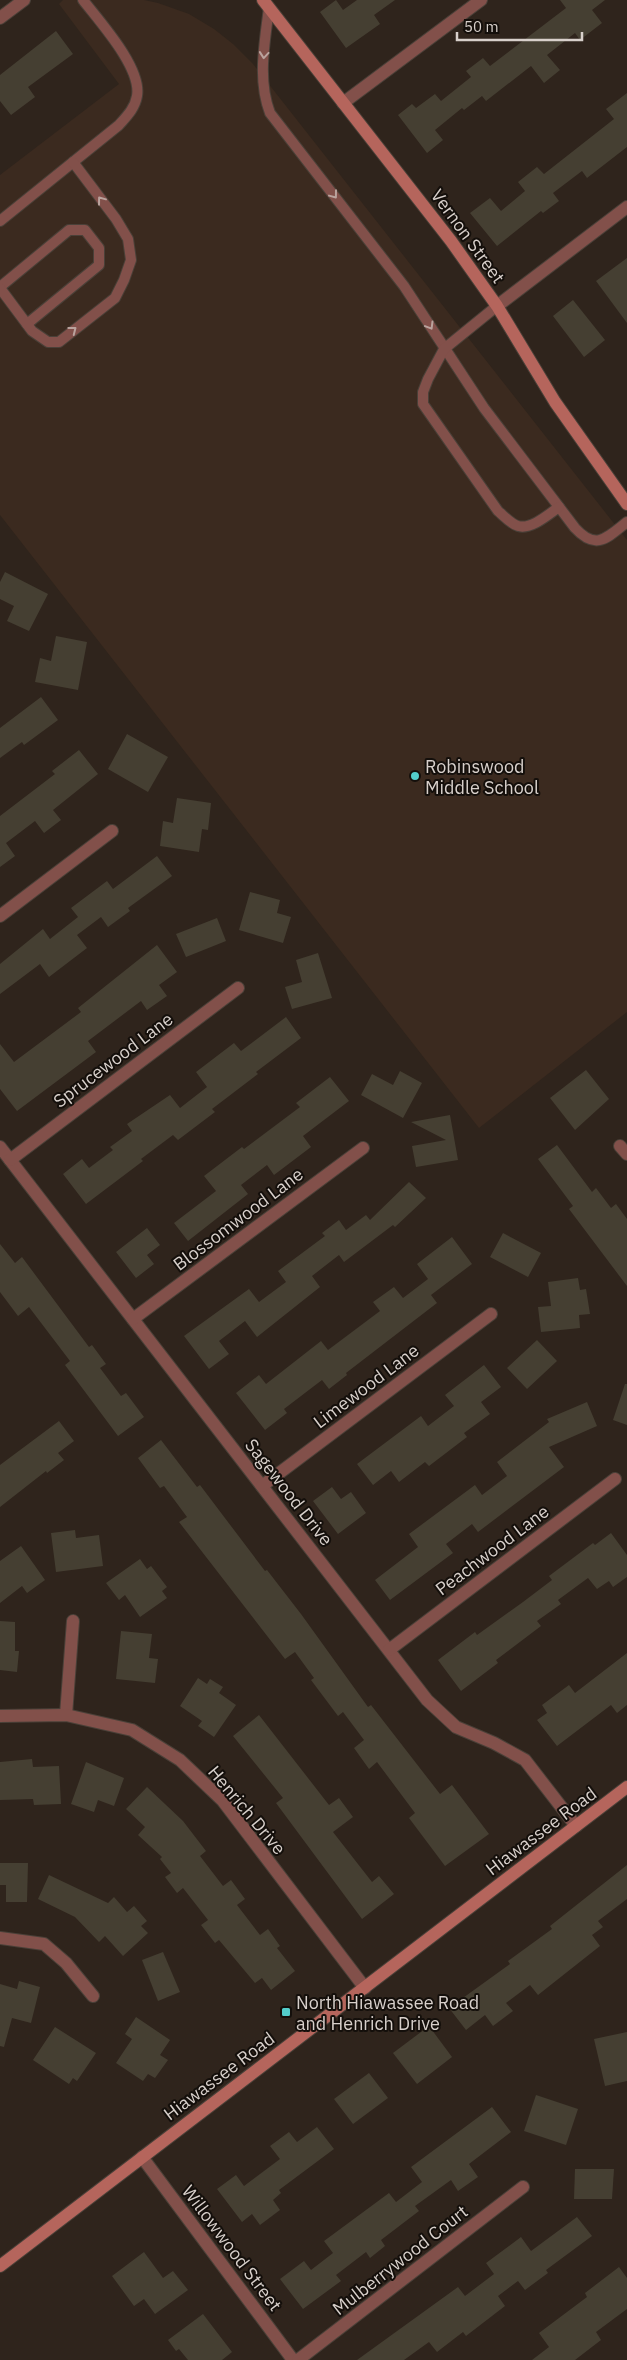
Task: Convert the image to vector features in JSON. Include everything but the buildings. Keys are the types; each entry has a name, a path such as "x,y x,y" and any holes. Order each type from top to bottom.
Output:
{"main road":[{"name":"Vernon Street","path":"266,4 440,226 497,306 555,402 627,504"},
{"name":"Hiawassee Road","path":"0,2266 627,1787"}],"street":[{"path":"0,18 24,0"},
{"path":"343,103 482,0"},
{"path":"497,306 627,207"},
{"path":"0,916 112,832"},
{"name":"Sprucewood Lane","path":"10,1160 238,988"},
{"name":"Sagewood Drive","path":"0,1147 427,1700 456,1728 525,1760 576,1826"},
{"name":"Blossomwood Lane","path":"133,1319 363,1148"},
{"name":"Limewood Lane","path":"262,1486 491,1314"},
{"name":"Peachwood Lane","path":"389,1650 616,1479"},
{"path":"66,1715 73,1621"},
{"name":"Henrich Drive","path":"0,1716 66,1715 132,1730 180,1760 222,1801 365,1988"},
{"path":"0,1938 44,1944 66,1963 93,1996"},
{"name":"Willowwood Street","path":"142,2157 293,2360"},
{"name":"Mulberrywood Court","path":"298,2360 523,2187"}],"lane":[{"path":"0,221 119,125 132,110 137,94 135,76 126,58 83,0"},
{"path":"266,4 262,80 264,96 270,113 404,286 484,408 585,539 592,542 608,538 627,522"},
{"path":"29,328 99,264 99,248 85,230 69,230 0,287 29,328 48,342 59,342 115,298 131,260 128,239 116,219 73,162"},
{"path":"497,306 444,349 425,386 423,404 493,504 510,522 518,527 534,522 559,507"}],"shaded area":[{"name":"Robinswood Middle School","path":"63,0 144,0 158,3 189,14 214,29 233,44 253,64 627,540 627,1012 479,1128 0,515 0,175 119,84 59,4"}],"place":[{"name":"Robinswood Middle School","path":"415,776"},
{"name":"North Hiawassee Road and Henrich Drive","path":"286,2012"}]}
